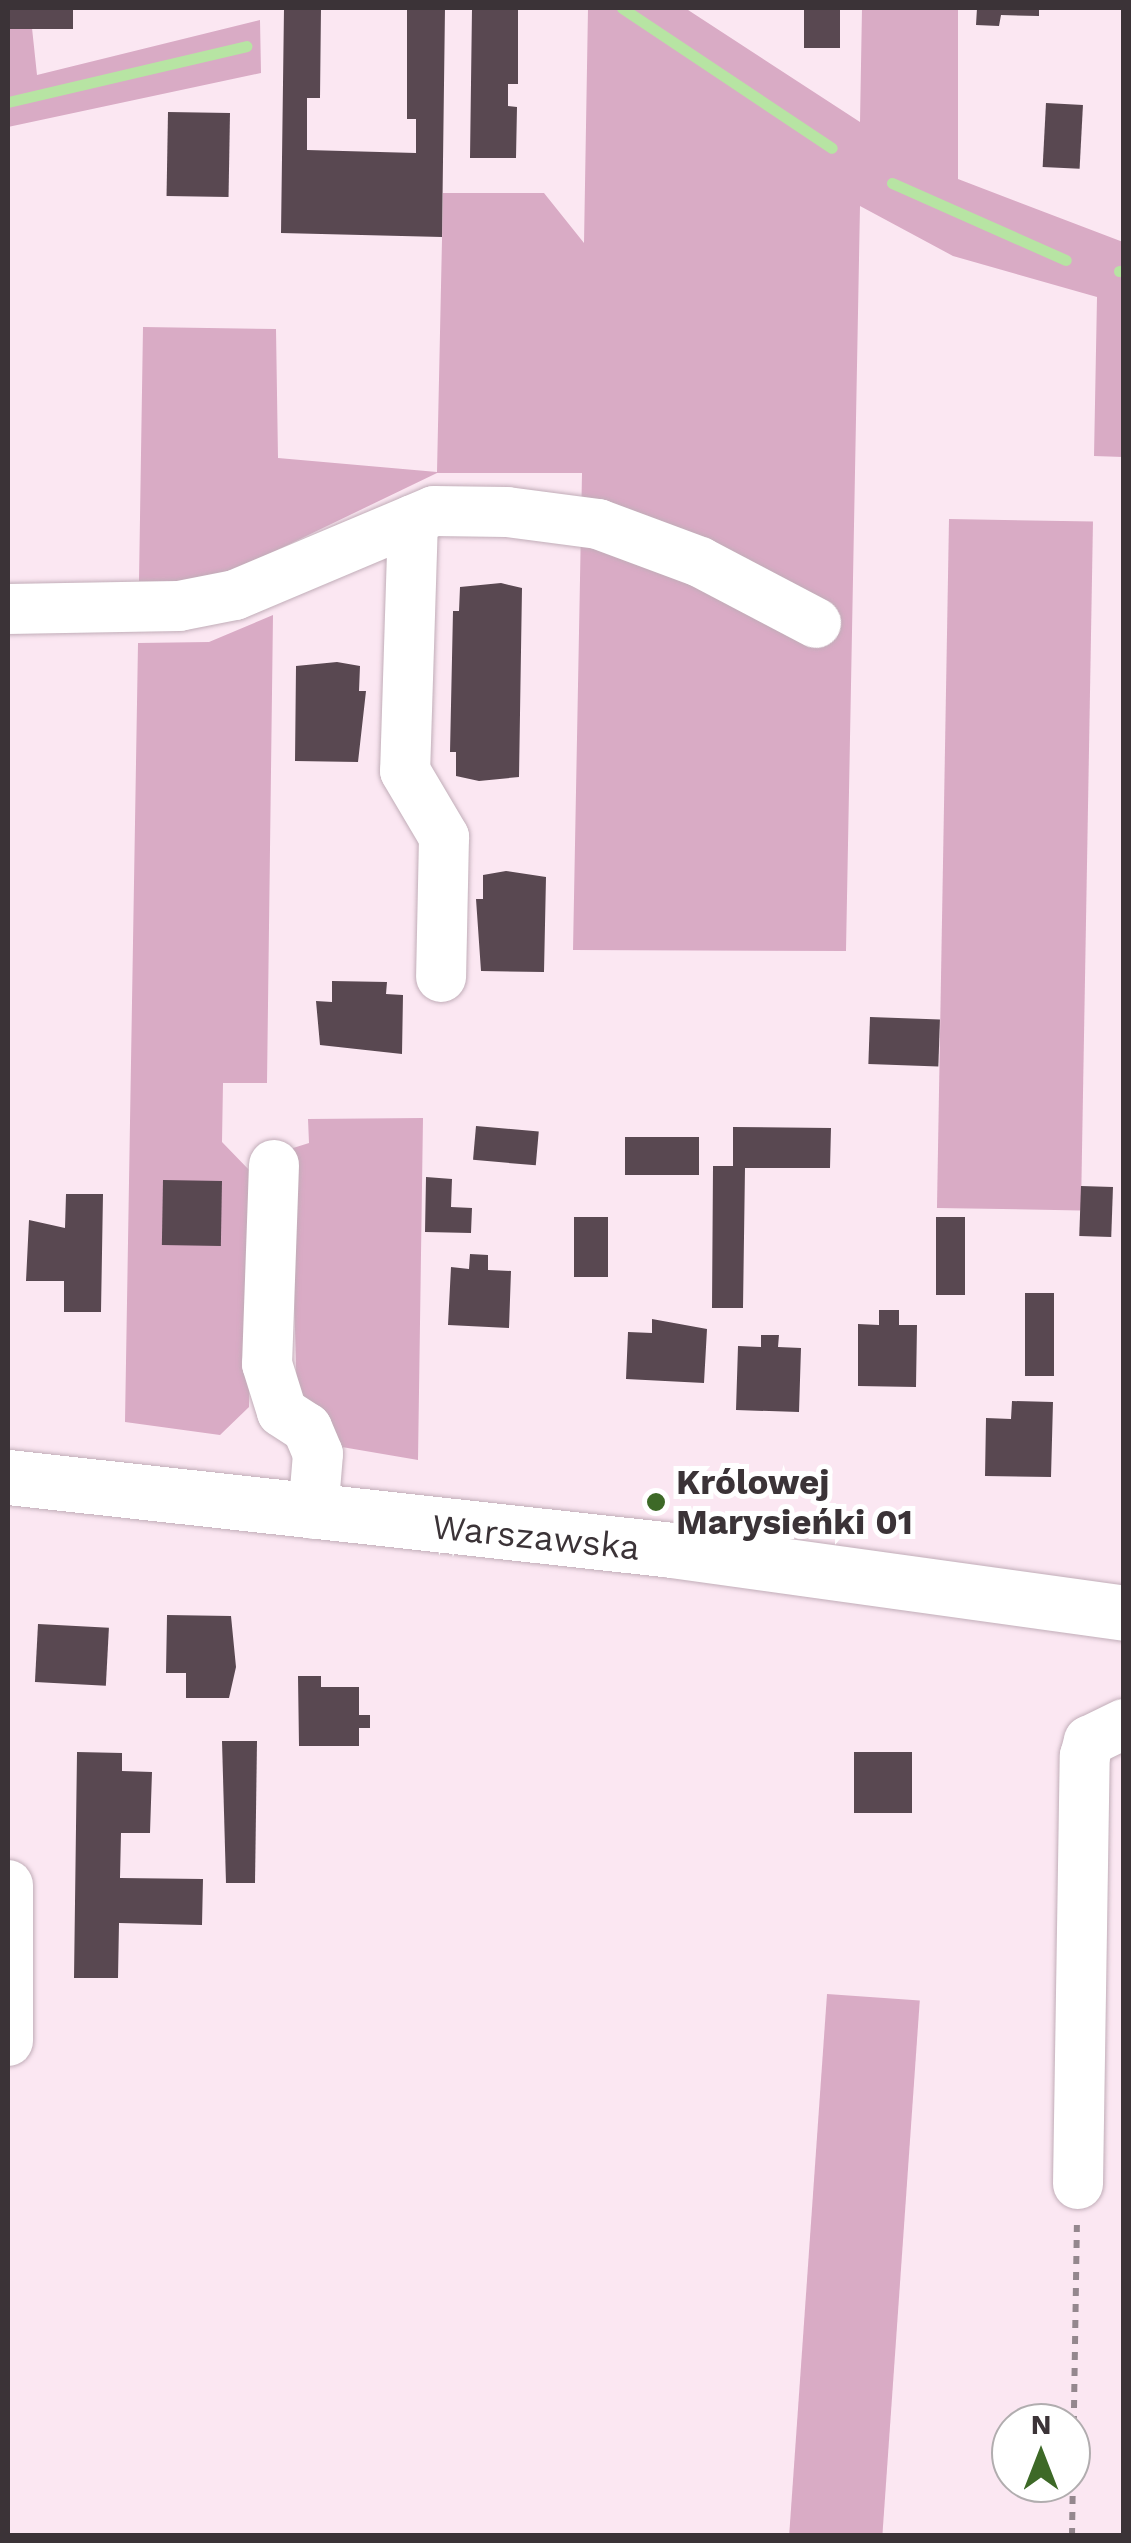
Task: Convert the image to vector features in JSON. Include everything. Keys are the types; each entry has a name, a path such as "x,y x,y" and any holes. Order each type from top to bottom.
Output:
{"main road":[{"name":"Warszawska","path":"8,1478 672,1550 1124,1613"}],"lane":[{"path":"8,609 138,606 234,595 434,511 508,512 598,524 700,562 816,623"},
{"path":"413,520 405,771 444,837 441,978"},
{"path":"274,1164 267,1364 282,1412 308,1428 318,1454 313,1514"},
{"path":"1078,2184 1085,1756 1090,1741 1124,1724"},
{"path":"8,1884 8,2041"}],"path":[{"path":"1072,2536 1078,2184"}],"shaded area":[{"path":"588,8 685,8 860,122 862,8 958,8 958,179 1123,242 1123,457 1094,456 1097,297 953,256 860,206 846,951 573,950 582,473 437,473 213,581 139,581 143,327 276,329 278,458 437,472 443,193 544,193 584,243"},
{"path":"260,20 261,73 8,127 8,29 32,28 37,75"},
{"path":"949,519 1093,522 1081,1210 937,1208"},
{"path":"273,615 267,1083 223,1083 222,1142 252,1173 249,1407 220,1435 125,1422 138,643 209,642"},
{"path":"423,1118 418,1460 336,1446 297,1401 290,1149 309,1143 308,1119"},
{"path":"827,1994 920,2000 882,2536 789,2534"}],"building":[{"path":"8,8 73,8 73,29 8,29"},
{"path":"284,8 321,8 320,98 307,98 307,150 416,153 416,119 407,119 407,8 445,8 442,237 281,233"},
{"path":"472,8 518,8 518,84 508,84 508,106 517,107 516,158 470,158"},
{"path":"804,8 840,8 840,48 804,48"},
{"path":"977,8 1039,8 1039,16 1001,15 999,26 976,25"},
{"path":"1046,103 1083,105 1080,169 1043,167"},
{"path":"168,112 230,113 229,197 167,196"},
{"path":"501,583 522,588 519,777 479,781 456,776 456,752 450,752 453,611 459,611 460,587"},
{"path":"337,662 360,666 359,691 366,691 358,762 295,761 296,666"},
{"path":"506,871 546,877 544,972 481,971 476,899 483,899 483,875"},
{"path":"332,981 387,982 386,994 403,995 402,1054 320,1045 316,1001 332,1002"},
{"path":"870,1017 940,1019 938,1066 868,1064"},
{"path":"476,1126 539,1131 536,1165 473,1160"},
{"path":"733,1127 831,1128 830,1168 745,1168 743,1308 712,1308 713,1166 733,1166"},
{"path":"625,1137 699,1137 699,1175 625,1175"},
{"path":"426,1177 452,1179 451,1207 472,1208 471,1233 425,1232"},
{"path":"163,1180 222,1181 221,1246 162,1245"},
{"path":"1081,1186 1113,1187 1111,1237 1079,1236"},
{"path":"66,1194 103,1194 101,1312 64,1312 64,1281 26,1281 29,1220 65,1228"},
{"path":"574,1217 608,1217 608,1277 574,1277"},
{"path":"936,1217 965,1217 965,1295 936,1295"},
{"path":"470,1254 488,1255 488,1270 511,1271 509,1328 448,1325 451,1267 469,1269"},
{"path":"1025,1293 1054,1293 1054,1376 1025,1376"},
{"path":"879,1310 899,1310 899,1325 917,1325 916,1387 858,1386 858,1324 879,1325"},
{"path":"652,1319 707,1329 704,1383 626,1379 628,1332 652,1333"},
{"path":"761,1335 779,1335 778,1347 801,1348 799,1412 736,1410 738,1346 761,1347"},
{"path":"1012,1401 1053,1402 1051,1477 985,1476 986,1418 1011,1419"},
{"path":"167,1615 231,1616 236,1667 229,1698 186,1698 186,1673 166,1673"},
{"path":"38,1624 109,1628 106,1686 35,1682"},
{"path":"298,1676 321,1676 321,1687 359,1687 359,1715 370,1715 370,1728 359,1728 359,1746 299,1746"},
{"path":"222,1741 257,1741 255,1883 226,1883"},
{"path":"77,1752 122,1753 122,1771 152,1772 150,1833 121,1833 120,1878 203,1879 202,1925 119,1923 118,1978 74,1978"},
{"path":"854,1752 912,1752 912,1813 854,1813"}],"waterway":[{"path":"622,8 832,148"},
{"path":"8,102 247,46"},
{"path":"892,183 1066,260"},
{"path":"1119,271 1124,271"}],"place":[{"name":"Królowej Marysieńki 01","path":"656,1502"}]}
